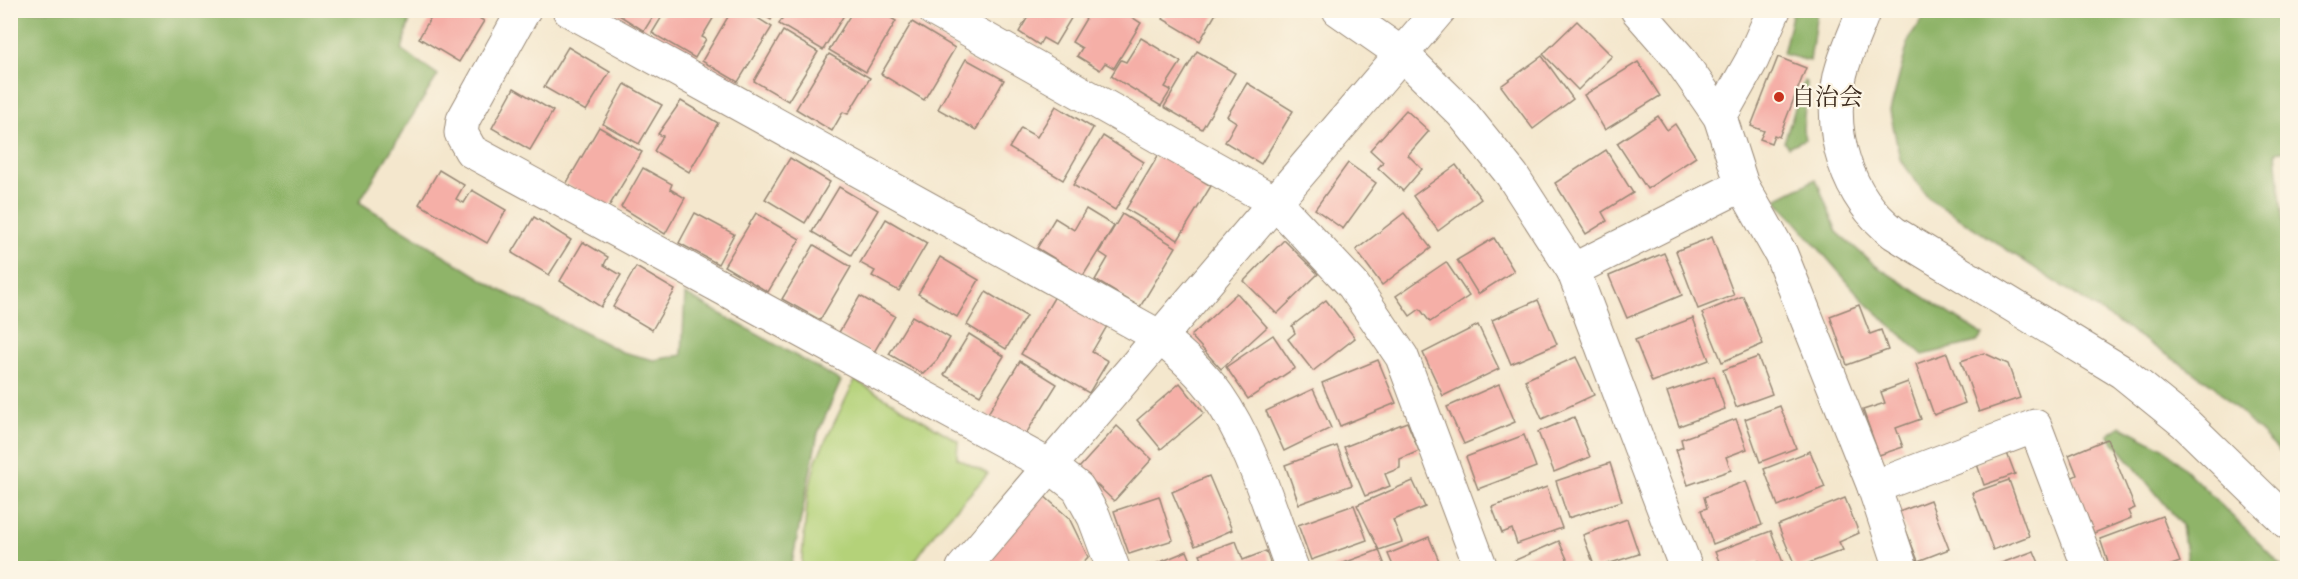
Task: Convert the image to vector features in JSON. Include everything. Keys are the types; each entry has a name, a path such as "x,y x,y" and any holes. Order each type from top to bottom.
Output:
{"street":[{"path":"524,10 463,120 461,134 471,151 1050,466 1078,488 1094,517 1113,568"},
{"path":"569,10 1160,337 1192,364 1218,396 1244,442 1292,568"},
{"path":"934,10 1275,202 1353,285 1402,357 1481,568"},
{"path":"1339,10 1402,54 1462,113 1512,175 1573,270 1686,568"},
{"path":"963,568 1439,10"},
{"path":"1637,10 1678,58 1720,117 1742,185 1781,254 1874,488 1901,568"},
{"path":"1720,117 1752,60 1774,10"},
{"path":"1864,10 1840,75 1836,112 1840,151 1847,171 1865,206 1894,233 2130,378 2185,423 2288,523"},
{"path":"1573,270 1742,185"},
{"path":"1874,488 2035,426 2089,568"}],"green space":[{"path":"10,11 412,11 402,50 438,75 359,202 498,289 622,352 654,360 682,355 685,294 841,381 818,433 791,568 11,568"},
{"path":"1793,11 1817,11 1810,61 1783,54"},
{"path":"1928,11 2287,11 2287,150 2276,152 2288,273 2287,459 2213,385 1928,198 1900,159 1890,111 1909,39"},
{"path":"1804,81 1807,83 1803,129 1805,139 1788,147 1784,142"},
{"path":"1816,179 1837,232 1876,266 1983,335 1977,342 1923,355 1864,301 1776,199"},
{"path":"855,380 958,441 957,458 988,474 936,531 910,568 801,568 808,494 816,460"},
{"path":"2121,426 2165,449 2284,568 2188,568 2182,525 2108,435"}],"building":[{"path":"435,10 466,10 484,21 459,62 419,38"},
{"path":"611,10 657,10 644,31"},
{"path":"666,10 718,10 702,37 706,39 695,58 652,33"},
{"path":"732,10 745,10 772,27 738,82 702,61"},
{"path":"756,10 776,10 771,20"},
{"path":"787,10 847,10 823,50 779,24"},
{"path":"859,10 878,10 896,21 866,72 829,50 852,12 856,15"},
{"path":"1032,10 1076,10 1055,45 1043,38 1039,45 1019,32"},
{"path":"1091,10 1121,10 1141,23 1114,68 1105,63 1100,70 1077,56 1082,48 1072,42"},
{"path":"1168,10 1218,10 1200,41 1163,19"},
{"path":"1577,21 1612,56 1578,90 1543,54"},
{"path":"912,22 955,48 924,100 881,74"},
{"path":"783,31 818,52 788,101 754,81"},
{"path":"1141,38 1181,62 1165,87 1171,90 1161,106 1111,76 1121,60 1126,62"},
{"path":"568,47 610,72 586,111 544,87"},
{"path":"1197,51 1235,73 1202,129 1164,107"},
{"path":"829,54 870,78 848,114 843,112 832,131 796,109"},
{"path":"1542,56 1573,99 1533,129 1501,86"},
{"name":"自治会","path":"1778,57 1806,68 1779,137 1774,135 1771,143 1760,139 1764,131 1751,126"},
{"path":"966,59 1004,80 976,130 938,109"},
{"path":"1638,62 1660,96 1605,130 1584,95"},
{"path":"1247,83 1293,111 1261,164 1225,142 1236,122 1227,116"},
{"path":"625,84 662,105 639,144 603,124"},
{"path":"514,88 553,111 530,150 492,128"},
{"path":"681,101 718,123 689,172 654,151 663,136 658,134"},
{"path":"1056,106 1093,128 1063,180 1009,148 1021,128 1037,137"},
{"path":"1406,110 1429,131 1408,155 1422,169 1403,191 1378,168 1383,162 1370,150"},
{"path":"1658,116 1667,130 1675,124 1696,157 1647,189 1617,143"},
{"path":"599,127 642,152 608,208 566,184"},
{"path":"1103,136 1144,162 1115,210 1073,185"},
{"path":"1606,150 1633,193 1602,212 1607,221 1586,234 1555,183"},
{"path":"1159,154 1211,186 1178,240 1126,209"},
{"path":"790,158 830,182 805,223 765,199"},
{"path":"1348,163 1376,183 1343,229 1315,209"},
{"path":"1456,165 1481,199 1438,231 1413,196"},
{"path":"643,168 672,184 670,189 685,198 665,234 621,207"},
{"path":"439,170 464,185 456,199 464,203 472,190 506,210 487,243 419,204"},
{"path":"839,187 878,210 851,255 812,232"},
{"path":"1086,209 1114,226 1083,276 1037,248 1055,218 1074,230"},
{"path":"695,213 734,234 718,264 679,243"},
{"path":"756,213 800,239 768,292 724,266"},
{"path":"1404,213 1431,248 1382,285 1356,250"},
{"path":"1122,214 1176,247 1140,307 1095,280 1108,258 1099,252"},
{"path":"534,217 571,240 549,275 512,253"},
{"path":"886,219 927,243 899,291 872,276 875,271 860,263"},
{"path":"1712,237 1734,295 1698,309 1676,251"},
{"path":"1494,238 1514,271 1478,294 1457,260"},
{"path":"1284,240 1318,274 1277,314 1244,281"},
{"path":"583,242 608,257 604,265 621,275 601,307 560,281"},
{"path":"814,245 851,267 820,320 782,299"},
{"path":"1664,253 1682,295 1627,318 1609,276"},
{"path":"940,257 979,280 957,317 918,294"},
{"path":"1446,262 1469,296 1430,322 1420,309 1410,316 1396,296"},
{"path":"636,267 675,290 652,330 613,307"},
{"path":"986,292 1026,316 1006,349 967,325"},
{"path":"1237,293 1267,327 1221,369 1191,336"},
{"path":"860,296 895,316 873,354 838,334"},
{"path":"1055,296 1107,326 1092,352 1108,361 1089,393 1021,354"},
{"path":"1743,296 1763,344 1722,362 1702,313"},
{"path":"1326,300 1355,338 1313,371 1288,339 1295,333 1292,326"},
{"path":"1538,300 1557,344 1511,364 1492,320"},
{"path":"1859,305 1870,334 1881,330 1888,350 1847,365 1830,316"},
{"path":"912,316 950,338 937,360 923,374 889,354"},
{"path":"1693,318 1709,360 1652,382 1635,340"},
{"path":"1478,325 1499,369 1443,396 1423,353"},
{"path":"969,334 1004,356 980,395 944,375"},
{"path":"1273,335 1295,368 1248,399 1226,367"},
{"path":"1947,353 1965,403 1934,415 1916,364"},
{"path":"1984,353 2008,364 2020,398 1979,412 1961,361"},
{"path":"1576,357 1594,395 1542,419 1525,380"},
{"path":"1758,357 1772,394 1736,407 1723,370"},
{"path":"1378,360 1396,403 1340,426 1322,383"},
{"path":"1020,361 1057,384 1024,437 987,415"},
{"path":"1714,376 1725,409 1679,426 1667,392"},
{"path":"1908,382 1921,419 1896,428 1903,447 1879,455 1863,410 1885,403 1881,392"},
{"path":"1180,383 1204,413 1161,449 1137,420"},
{"path":"1499,384 1515,422 1464,444 1447,407"},
{"path":"1313,389 1331,428 1284,451 1266,411"},
{"path":"1780,406 1796,448 1760,462 1745,419"},
{"path":"1574,417 1590,457 1554,472 1538,432"},
{"path":"1736,419 1747,449 1726,457 1731,470 1688,485 1676,450 1683,447 1681,439"},
{"path":"1407,422 1419,451 1400,459 1400,468 1385,474 1390,486 1365,496 1344,447"},
{"path":"1117,426 1152,459 1114,501 1079,468"},
{"path":"1524,435 1536,467 1478,489 1466,457"},
{"path":"2107,439 2135,508 2128,511 2131,518 2094,533 2071,478 2077,475 2069,455"},
{"path":"1337,446 1352,485 1299,504 1285,465"},
{"path":"1810,451 1825,487 1778,506 1764,469"},
{"path":"2007,453 2015,474 1984,485 1977,464"},
{"path":"1610,463 1622,501 1568,518 1556,481"},
{"path":"1209,476 1232,530 1195,546 1172,492"},
{"path":"2009,480 2029,536 1993,550 1972,493"},
{"path":"1413,481 1425,507 1393,520 1402,542 1379,550 1357,505"},
{"path":"1746,481 1762,525 1713,544 1701,510 1707,508 1704,497"},
{"path":"1547,487 1562,528 1517,544 1512,529 1502,533 1492,507"},
{"path":"1043,495 1069,518 1088,557 1078,568 987,568 983,565"},
{"path":"1159,496 1173,540 1129,554 1114,511"},
{"path":"1845,498 1859,533 1839,542 1843,550 1796,568 1778,525"},
{"path":"1930,500 1949,549 1918,561 1899,512"},
{"path":"1354,505 1367,540 1311,560 1298,525"},
{"path":"2162,516 2180,562 2163,568 2110,568 2100,539"},
{"path":"1627,519 1639,554 1595,568 1583,535"},
{"path":"1771,531 1785,568 1761,568 1759,561 1740,568 1722,568 1715,552"},
{"path":"1429,537 1442,568 1394,568 1388,554"},
{"path":"1236,541 1243,560 1266,551 1272,568 1206,568 1200,554"},
{"path":"1559,541 1571,568 1514,568 1511,562"},
{"path":"1379,550 1386,568 1330,568"},
{"path":"1187,551 1194,568 1146,568"},
{"path":"2034,551 2041,568 1988,568"}],"place":[{"name":"自治会","path":"1779,97"}]}
